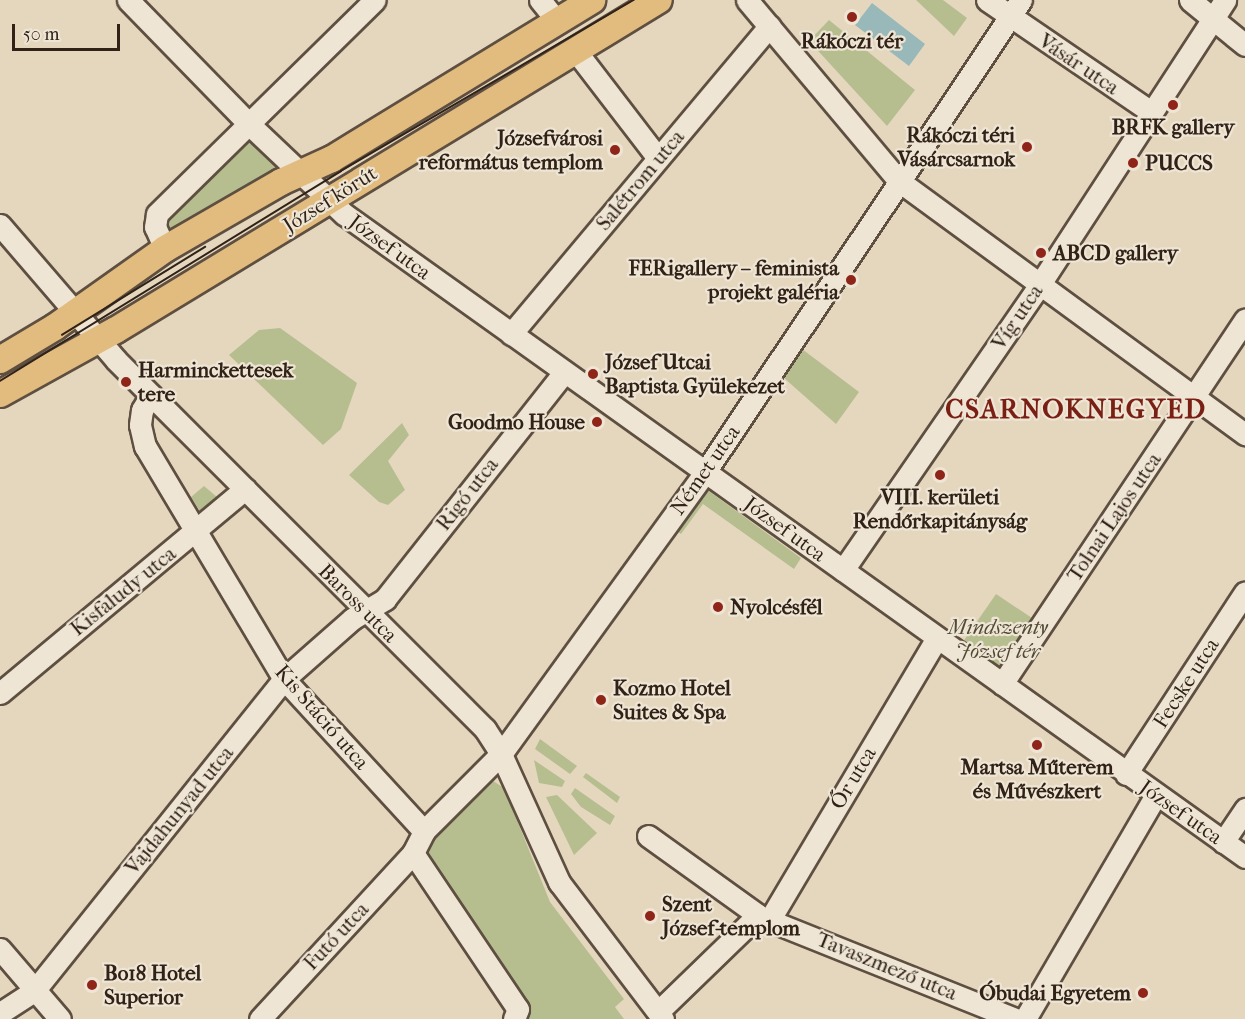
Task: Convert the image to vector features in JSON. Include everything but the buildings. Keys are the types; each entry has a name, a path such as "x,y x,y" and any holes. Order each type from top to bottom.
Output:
{"main road":[{"name":"József körút","path":"0,360 76,312 165,249 300,174 332,159 592,0"},
{"name":"József körút","path":"0,394 98,338 659,0"}],"street":[{"name":"József utca","path":"128,0 327,200 564,372 1245,857"},
{"path":"165,249 155,227 157,214 375,0"},
{"path":"540,0 557,21"},
{"path":"747,0 900,181 1245,434"},
{"path":"900,181 1014,8 987,0"},
{"path":"1190,0 1245,45"},
{"name":"Víg utca","path":"843,570 1040,284 1225,0"},
{"name":"Vásár utca","path":"1014,8 1151,112"},
{"name":"Salétrom utca","path":"511,334 769,26"},
{"path":"575,50 658,158"},
{"name":"Német utca","path":"424,831 501,754 705,472 900,181"},
{"name":"Baross utca","path":"0,225 151,395 365,611 469,712 501,754 559,882 661,1015"},
{"name":"Tolnai Lajos utca","path":"1002,684 1245,320"},
{"name":"Rigó utca","path":"365,611 385,599 564,372"},
{"path":"151,395 142,410 140,425 145,446 195,532"},
{"name":"Kisfaludy utca","path":"0,693 245,489"},
{"name":"Kis Stáció utca","path":"195,532 284,679 424,831"},
{"name":"Fecske utca","path":"1126,774 1245,592"},
{"name":"Vajdahunyad utca","path":"0,1013 34,991 284,679 365,611"},
{"name":"Őr utca","path":"661,1015 764,917 937,638"},
{"path":"1025,1019 1156,795"},
{"path":"1223,842 1245,809"},
{"name":"Futó utca","path":"260,1019 413,853 424,831"},
{"name":"Tavaszmező utca","path":"648,836 764,917 1016,1019"},
{"path":"413,853 516,1014"},
{"path":"0,948 60,1019"}],"green space":[{"path":"916,0 943,0 967,18 954,36"},
{"path":"829,20 915,90 887,126 809,41"},
{"path":"251,137 279,165 168,245 161,224"},
{"path":"280,328 357,383 341,429 323,445 229,355 259,330"},
{"path":"802,349 859,392 836,424 784,378"},
{"path":"402,423 409,435 388,461 405,490 388,505 379,502 349,475"},
{"path":"204,486 217,497 200,511 191,497"},
{"path":"706,489 801,558 794,569 703,504 681,534 677,531"},
{"name":"Mindszenty József tér","path":"996,594 1041,624 1002,684 956,652"},
{"path":"540,739 577,766 570,774 535,749"},
{"path":"534,760 565,781 562,787 539,783"},
{"path":"586,773 620,797 617,803 583,777"},
{"path":"490,779 504,788 550,902 624,999 615,1007 624,1019 522,1019 418,855"},
{"path":"575,788 615,816 610,825 581,807 571,794"},
{"path":"557,795 597,833 574,855 546,797"}],"water":[{"path":"872,3 925,44 909,66 855,25"}],"tram line":[{"path":"0,381 341,171 634,0"},
{"path":"62,335 205,247"}],"place":[{"name":"Rákóczi tér","path":"852,17"},
{"name":"BRFK gallery","path":"1173,105"},
{"name":"Rákóczi téri Vásárcsarnok","path":"1027,147"},
{"name":"Józsefvárosi református templom","path":"615,150"},
{"name":"PUCCS","path":"1133,163"},
{"name":"ABCD gallery","path":"1041,253"},
{"name":"FERigallery – feminista projekt galéria","path":"851,280"},
{"name":"József Utcai Baptista Gyülekezet","path":"593,374"},
{"name":"Harminckettesek tere","path":"126,382"},
{"name":"Goodmo House","path":"597,422"},
{"name":"VIII. kerületi Rendőrkapitányság","path":"940,475"},
{"name":"Nyolcésfél","path":"718,607"},
{"name":"Kozmo Hotel Suites & Spa","path":"601,700"},
{"name":"Martsa Műterem és Művészkert","path":"1037,745"},
{"name":"Szent József-templom","path":"650,916"},
{"name":"Bo18 Hotel Superior","path":"92,985"},
{"name":"Óbudai Egyetem","path":"1143,993"}],"district":[{"name":"CSARNOKNEGYED","path":"1076,410"}]}
